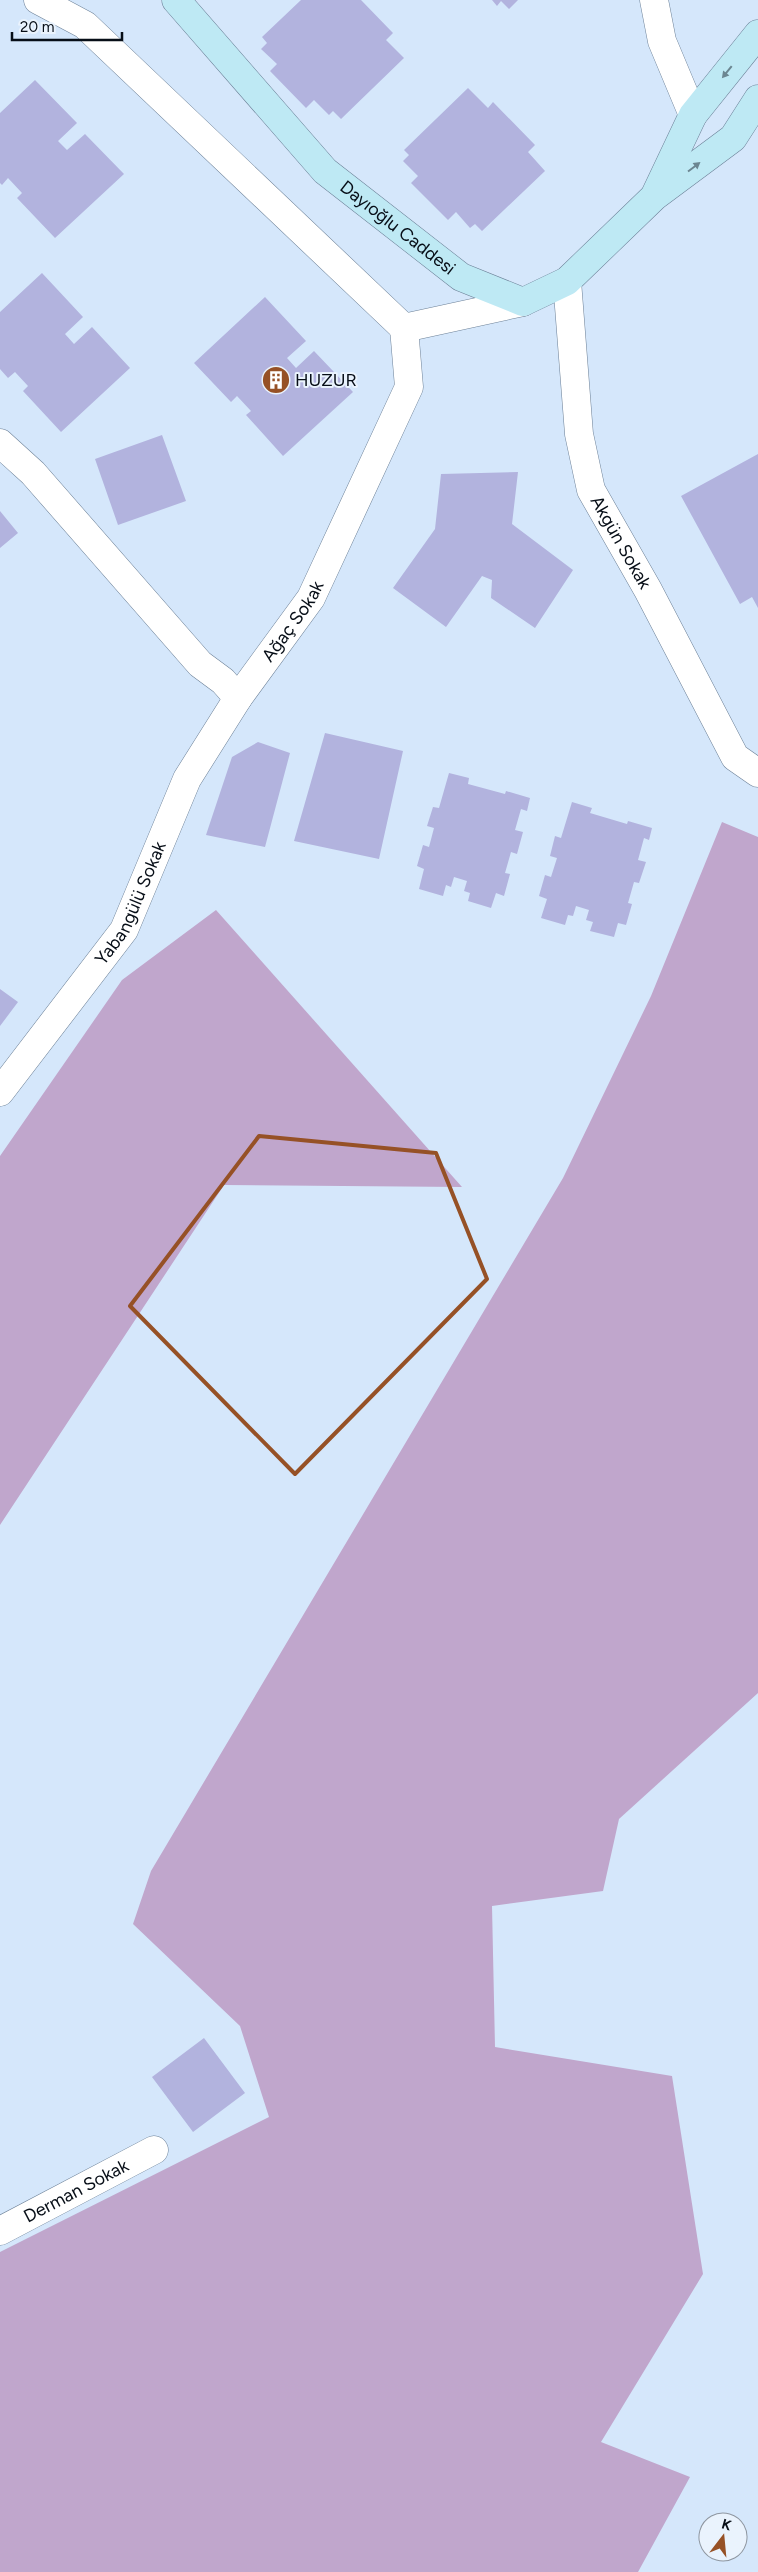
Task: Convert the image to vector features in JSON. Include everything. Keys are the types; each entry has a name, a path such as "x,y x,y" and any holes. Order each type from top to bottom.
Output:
{"street":[{"path":"38,0 85,25 404,328 523,302 567,280 655,196 733,138 758,99"},
{"name":"Dayıoğlu Caddesi","path":"176,0 325,170 461,277 523,302"},
{"path":"654,0 662,42 692,115"},
{"path":"655,196 692,115 758,34"},
{"name":"Akgün Sokak","path":"567,280 579,434 591,490 648,590 735,756 758,773"},
{"name":"Ağaç Sokak","path":"238,698 311,598 409,387 404,328"},
{"path":"0,444 33,473 200,664 223,680 238,698"},
{"name":"Yabangülü Sokak","path":"0,1092 124,930 188,778 238,698"},
{"name":"Derman Sokak","path":"0,2231 154,2150"}],"highlighted area":[{"path":"259,1136 436,1153 487,1279 295,1474 130,1306"}],"shaded area":[{"path":"722,822 758,837 758,1693 619,1819 603,1891 492,1906 495,2047 672,2076 703,2274 601,2442 690,2477 638,2572 0,2572 0,2252 269,2117 240,2026 133,1924 151,1871 563,1178 651,996"},
{"path":"216,910 462,1187 224,1185 0,1525 0,1156 122,980"}],"building":[{"path":"301,0 361,0 393,33 386,40 404,58 341,119 333,111 329,115 314,100 306,108 270,71 277,64 261,49 267,43 262,37"},
{"path":"492,0 518,0 509,9 501,1 497,6"},
{"path":"35,80 77,123 58,141 67,150 85,134 124,174 55,238 17,198 22,193 8,178 2,185 0,183 0,113"},
{"path":"468,88 488,108 493,102 535,145 528,152 545,171 482,231 475,224 470,228 456,212 448,220 411,183 418,176 403,161 409,155 404,150"},
{"path":"42,273 83,317 65,334 74,344 92,327 130,368 61,432 23,391 28,386 15,372 8,378 0,369 0,312"},
{"name":"HUZUR","path":"265,297 306,341 287,358 296,368 314,351 353,392 283,456 246,415 251,411 237,396 231,402 194,363"},
{"path":"162,435 186,501 118,525 95,459"},
{"path":"758,454 758,608 752,597 740,604 681,496"},
{"path":"518,472 512,524 573,570 535,628 491,598 492,580 482,576 446,627 393,588 435,529 441,474"},
{"path":"0,511 18,533 0,548"},
{"path":"325,733 403,751 379,859 294,841"},
{"path":"258,742 290,753 265,847 206,835 232,757"},
{"path":"449,773 469,778 468,784 505,794 506,791 530,798 527,811 521,809 515,830 523,832 517,854 511,852 505,873 510,874 504,896 496,893 491,908 468,901 470,893 464,891 467,881 454,877 451,887 446,885 443,896 419,889 424,869 417,866 423,845 429,847 434,828 427,826 433,807 439,808"},
{"path":"572,802 592,808 590,813 627,824 628,821 652,828 649,840 644,838 638,860 646,862 639,883 634,882 628,903 632,904 626,925 618,923 614,937 590,931 593,922 586,920 589,910 576,906 573,916 568,915 565,925 541,918 547,899 539,896 545,875 551,877 557,858 550,856 555,836 561,838"},
{"path":"0,989 18,1002 0,1026"},
{"path":"204,2038 245,2093 193,2132 152,2077"}],"place":[{"name":"HUZUR","path":"276,380"}]}
